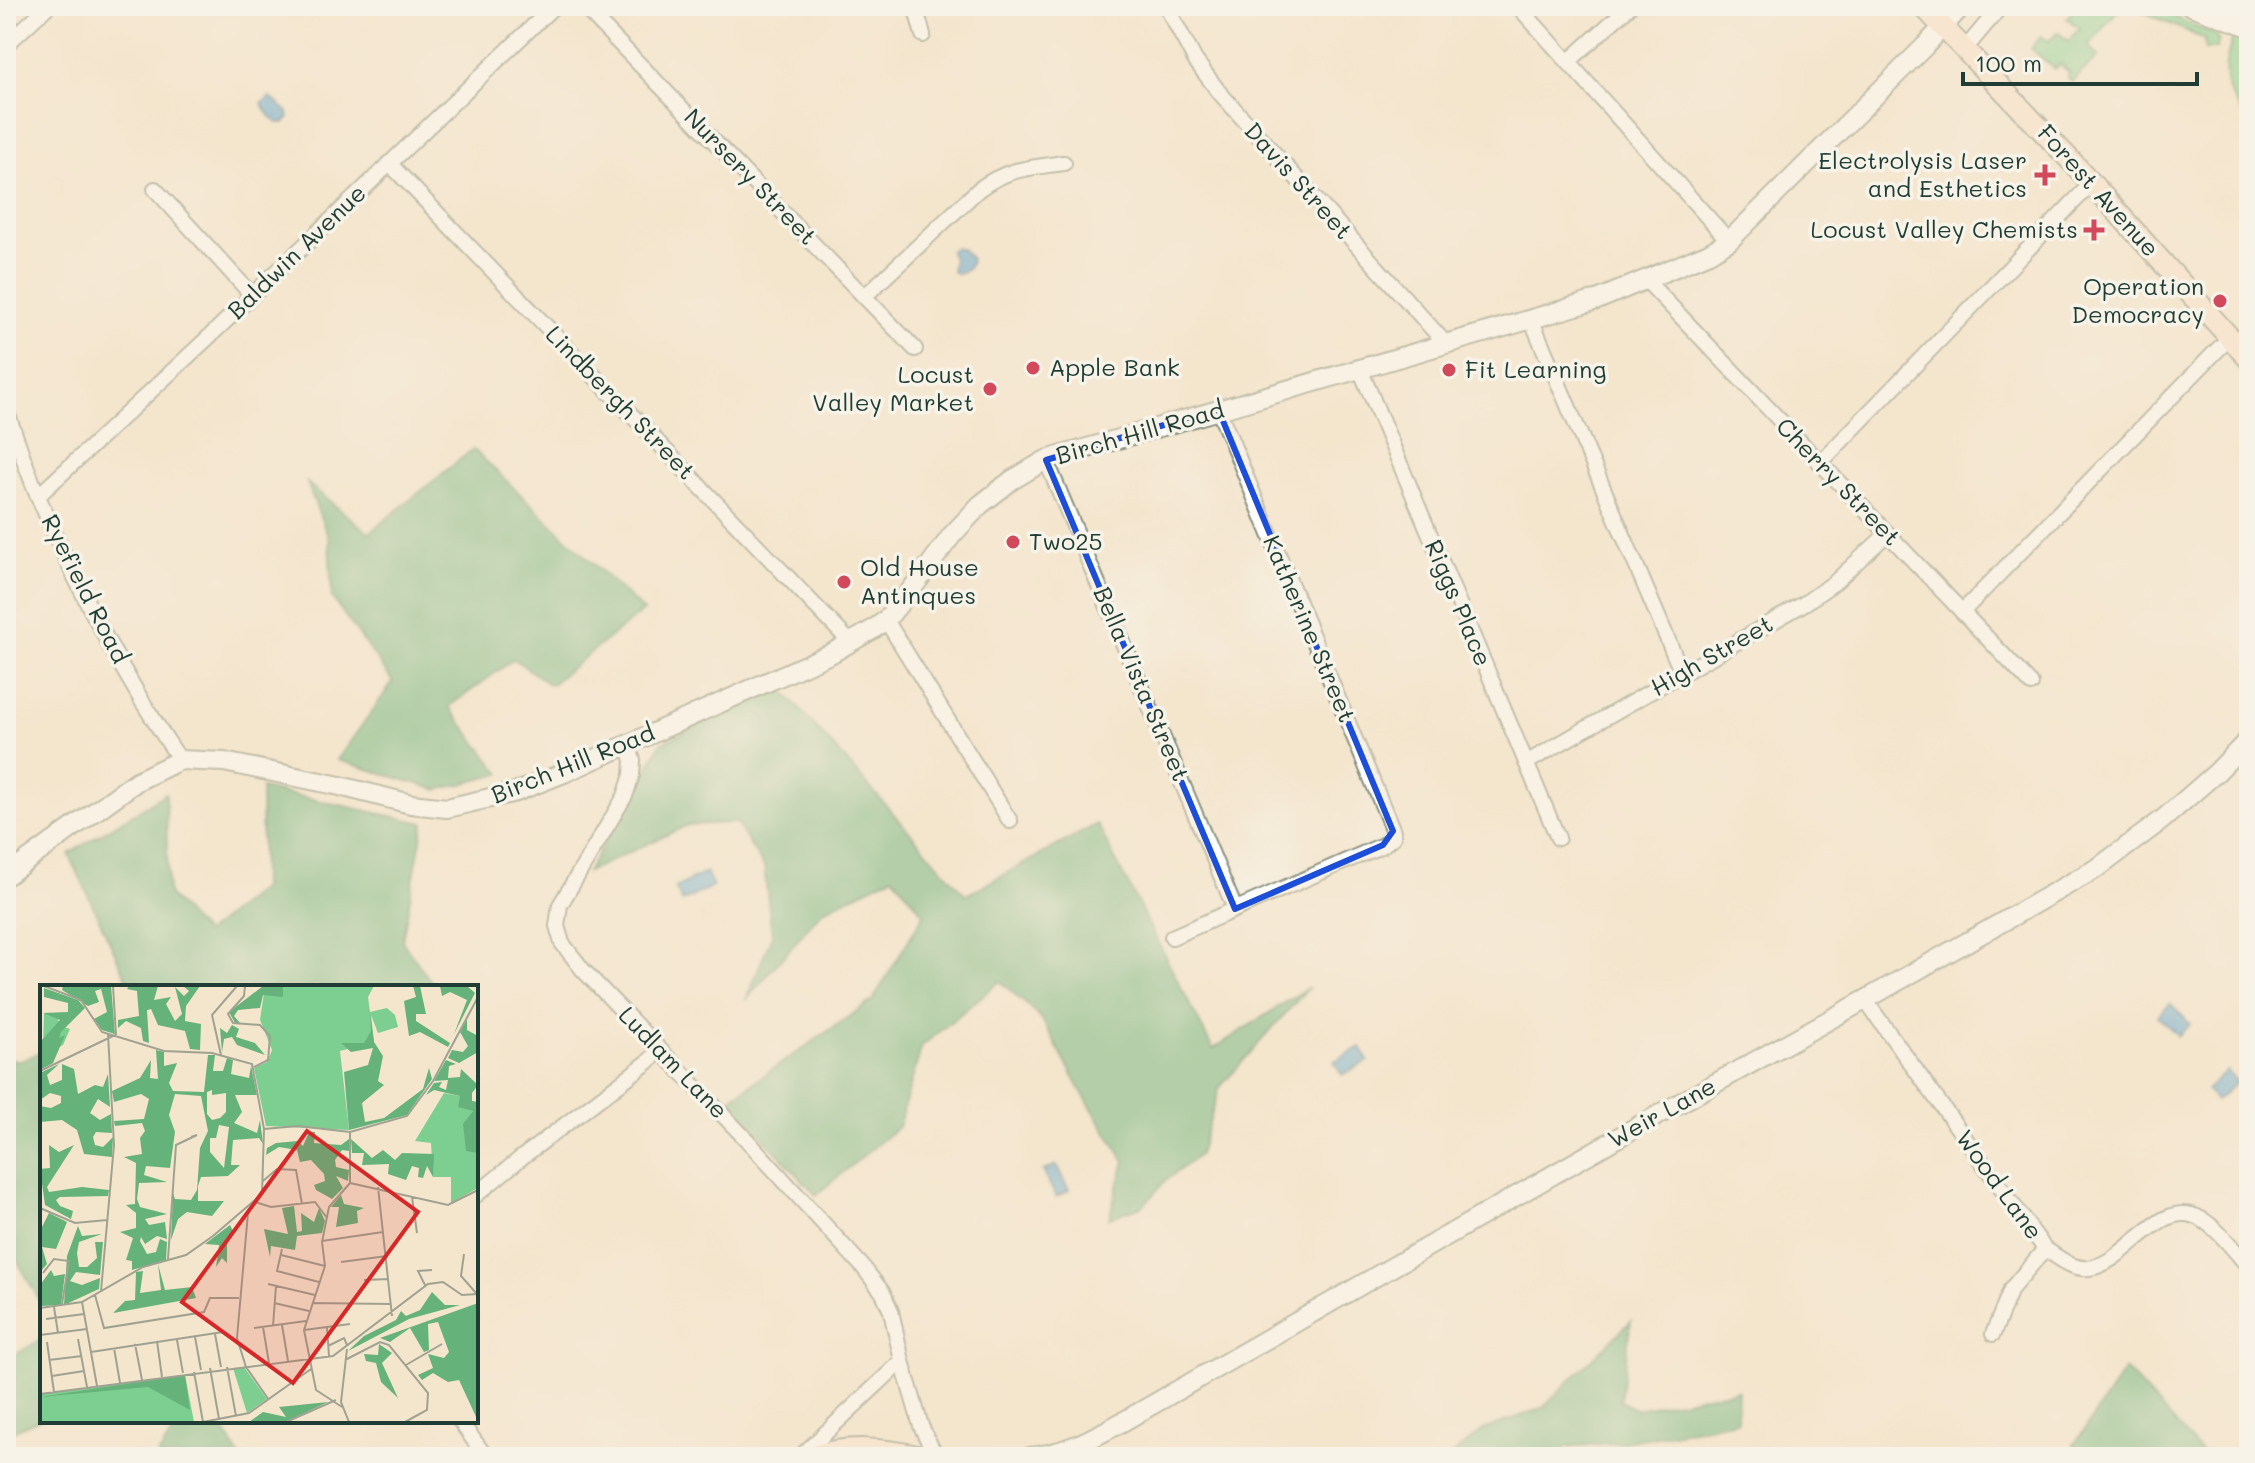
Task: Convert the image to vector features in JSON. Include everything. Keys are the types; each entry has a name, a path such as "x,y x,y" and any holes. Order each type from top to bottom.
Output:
{"main road":[{"name":"Forest Avenue","path":"1923,6 2092,183 2249,359"},
{"path":"809,1457 856,1449 885,1449 923,1457"}],"street":[{"path":"6,45 48,6"},
{"name":"Baldwin Avenue","path":"38,496 554,6"},
{"name":"Nursery Street","path":"583,6 915,349"},
{"path":"915,6 923,35"},
{"name":"Davis Street","path":"1166,6 1195,60 1219,92 1446,344"},
{"path":"1518,6 1729,241"},
{"path":"1568,62 1630,6"},
{"name":"Birch Hill Road","path":"6,876 137,781 180,760 224,762 411,804 447,808 516,792 628,745 851,643 886,620 952,535 980,505 1012,480 1046,460 1597,300 1709,253 1729,241 1962,6"},
{"path":"1965,49 2001,6"},
{"path":"2191,6 2249,27"},
{"name":"Lindbergh Street","path":"389,163 851,643"},
{"path":"865,296 993,178 1006,172 1064,163"},
{"path":"1820,463 2092,183"},
{"path":"155,189 252,295"},
{"name":"Cherry Street","path":"1646,280 2031,684"},
{"path":"1531,319 1682,673"},
{"path":"1962,612 2230,337"},
{"name":"Riggs Place","path":"1360,369 1558,838"},
{"name":"Katherine Street","path":"1218,409 1393,831 1391,841 1383,845 1235,909"},
{"name":"Ryefield Road","path":"6,410 38,496 87,602 154,722 180,760"},
{"name":"Bella Vista Street","path":"1046,460 1235,909"},
{"name":"High Street","path":"1526,763 1805,603 1835,582 1887,534"},
{"path":"886,620 1010,821"},
{"name":"Weir Lane","path":"1030,1457 1052,1456 1074,1448 1124,1421 1617,1138 2099,867 2162,820 2249,739"},
{"name":"Ludlam Lane","path":"628,745 633,760 625,796 560,905 557,926 562,943 583,970 746,1139 868,1272 891,1311 921,1426 936,1457"},
{"path":"1172,937 1235,909"},
{"name":"Wood Lane","path":"1865,1000 2045,1249 2072,1266 2089,1268 2111,1260 2161,1220 2182,1214 2192,1215 2209,1224 2249,1267"},
{"path":"478,1193 660,1050"},
{"path":"1993,1334 2011,1289 2045,1249"},
{"path":"800,1457 902,1361"},
{"path":"461,1423 486,1457"}],"highlighted area":[{"path":"1218,409 1393,831 1383,845 1235,909 1046,460"}],"green space":[{"path":"2076,6 2121,6 2088,46 2098,56 2072,82 2067,77 2070,73 2060,64 2055,69 2031,49 2041,36 2049,41 2057,32 2069,41 2079,28 2067,18"},
{"path":"2131,6 2151,6 2215,35 2219,40 2216,48 2205,50 2204,39"},
{"path":"2237,24 2249,27 2249,121 2231,96 2225,75"},
{"path":"473,449 643,611 550,685 514,659 449,707 501,774 438,790 337,760 393,682 332,598 329,539 307,483 369,533"},
{"path":"781,688 966,895 1097,824 1213,1049 1309,987 1220,1087 1199,1155 1166,1180 1143,1206 1109,1218 1125,1161 1084,1096 1041,1018 1000,981 922,1046 898,1127 816,1195 728,1100 873,1000 924,914 893,876 822,911 746,1000 772,935 764,867 736,823 688,825 587,872 662,742"},
{"path":"261,788 424,823 402,941 434,985 127,985 129,983 69,854 166,793 168,894 205,934 262,888"},
{"path":"40,1052 40,1301 12,1251 6,1248 6,1057 21,1061"},
{"path":"1631,1321 1620,1401 1635,1409 1738,1390 1737,1421 1625,1442 1566,1447 1558,1457 1449,1457 1483,1430 1542,1408"},
{"path":"40,1340 40,1419 6,1434 6,1360"},
{"path":"2125,1369 2206,1457 2066,1457"},
{"path":"169,1423 227,1423 223,1428 240,1457 157,1457 173,1432"}],"water":[{"path":"270,97 288,112 289,117 284,123 277,123 265,110 262,103"},
{"path":"954,247 962,249 971,259 967,269 957,274 952,271 950,251"},
{"path":"706,872 713,886 682,902 675,888"},
{"path":"2170,1003 2190,1024 2178,1036 2158,1016"},
{"path":"1361,1047 1368,1061 1342,1075 1334,1061"},
{"path":"2227,1071 2237,1082 2216,1101 2206,1090"},
{"path":"1056,1165 1069,1190 1056,1197 1043,1171"}],"place":[{"name":"Electrolysis Laser and Esthetics","path":"2045,175"},
{"name":"Locust Valley Chemists","path":"2094,230"},
{"name":"Operation Democracy","path":"2220,301"},
{"name":"Apple Bank","path":"1033,368"},
{"name":"Fit Learning","path":"1449,370"},
{"name":"Locust Valley Market","path":"990,389"},
{"name":"Two25","path":"1013,542"},
{"name":"Old House Antinques","path":"844,582"}]}
